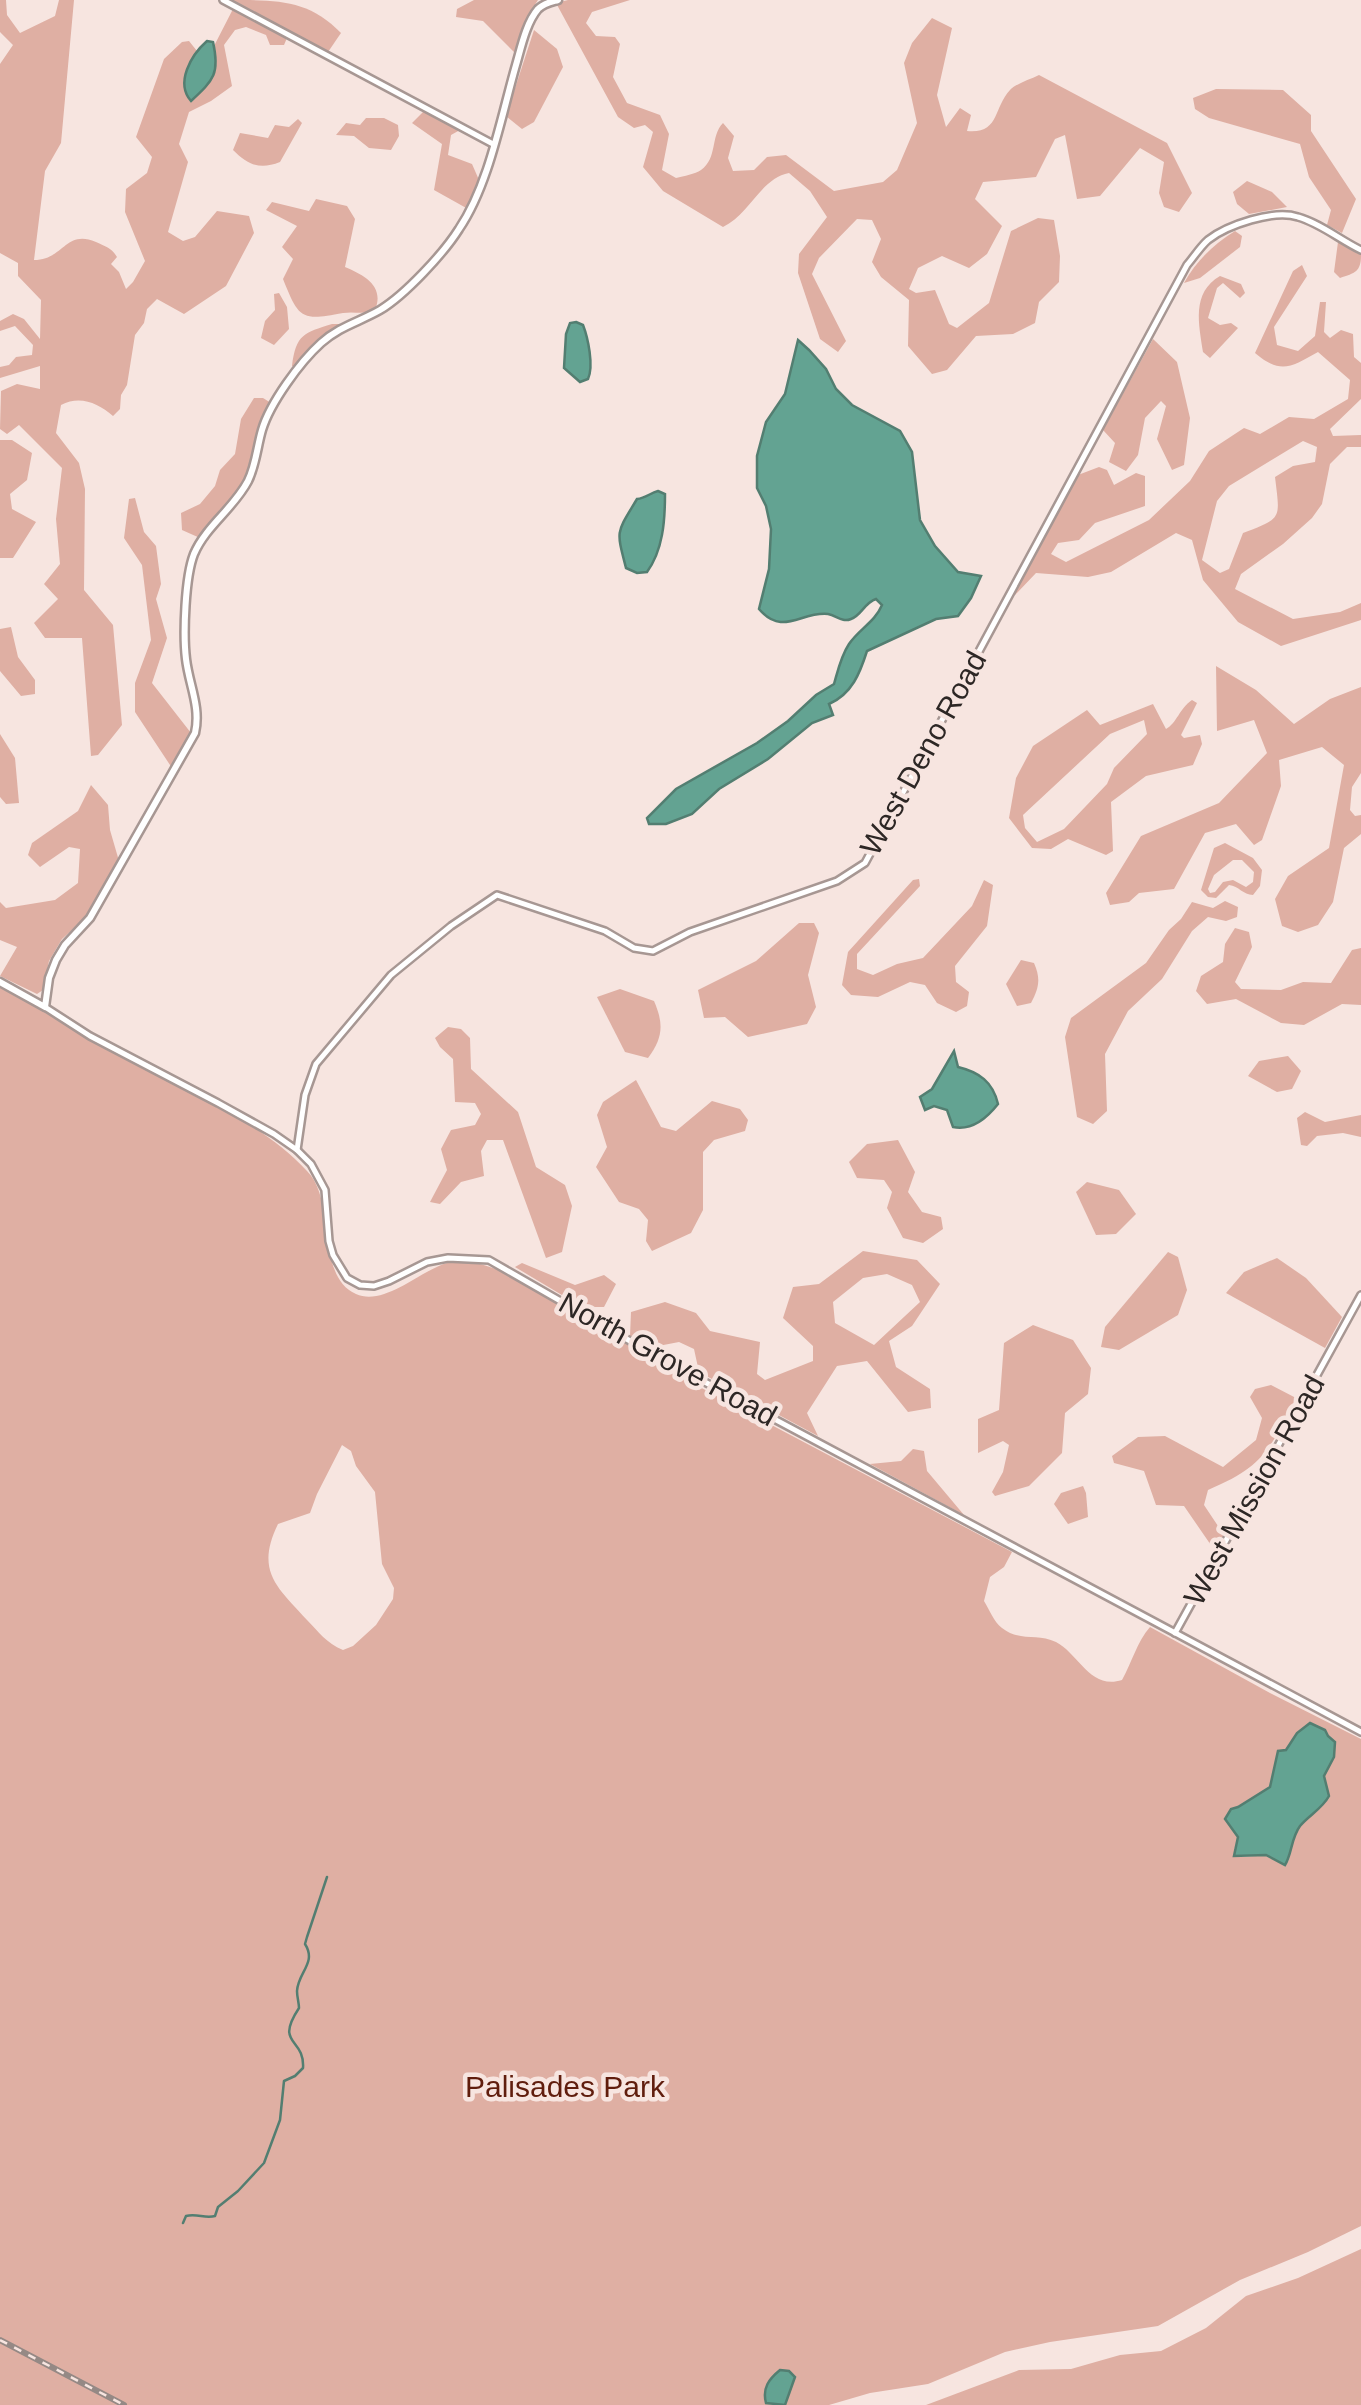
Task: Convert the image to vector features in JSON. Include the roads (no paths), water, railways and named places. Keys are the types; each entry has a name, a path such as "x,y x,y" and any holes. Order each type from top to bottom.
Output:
{"street":[{"path":"223,0 493,144"},
{"path":"0,982 46,1008 49,978 64,944 90,918 194,733 198,705 186,658 186,614 189,571 201,541 248,481 270,412 315,349 337,329 380,310 394,299 445,249 461,227 475,201 532,20 544,4 558,0"},
{"name":"West Deno Road","path":"297,1150 305,1095 316,1064 391,975 450,926 497,895 604,932 634,948 653,951 690,932 837,881 865,863 1187,265 1208,240 1240,224 1276,214 1294,215 1361,250"},
{"name":"North Grove Road","path":"46,1008 297,1150 311,1164 325,1190 329,1241 347,1278 360,1285 374,1286 426,1262 448,1258 495,1262 658,1356 1361,1732"},
{"name":"West Mission Road","path":"1175,1634 1361,1294"}],"waterway":[{"path":"183,2223 186,2216 215,2216 218,2207 264,2163 280,2120 284,2081 303,2068 289,2029 299,2008 298,1984 309,1957 305,1944 327,1877"}],"railway":[{"path":"0,2340 124,2405"}],"park label":[{"name":"Palisades Park","path":"565,2086"}]}
